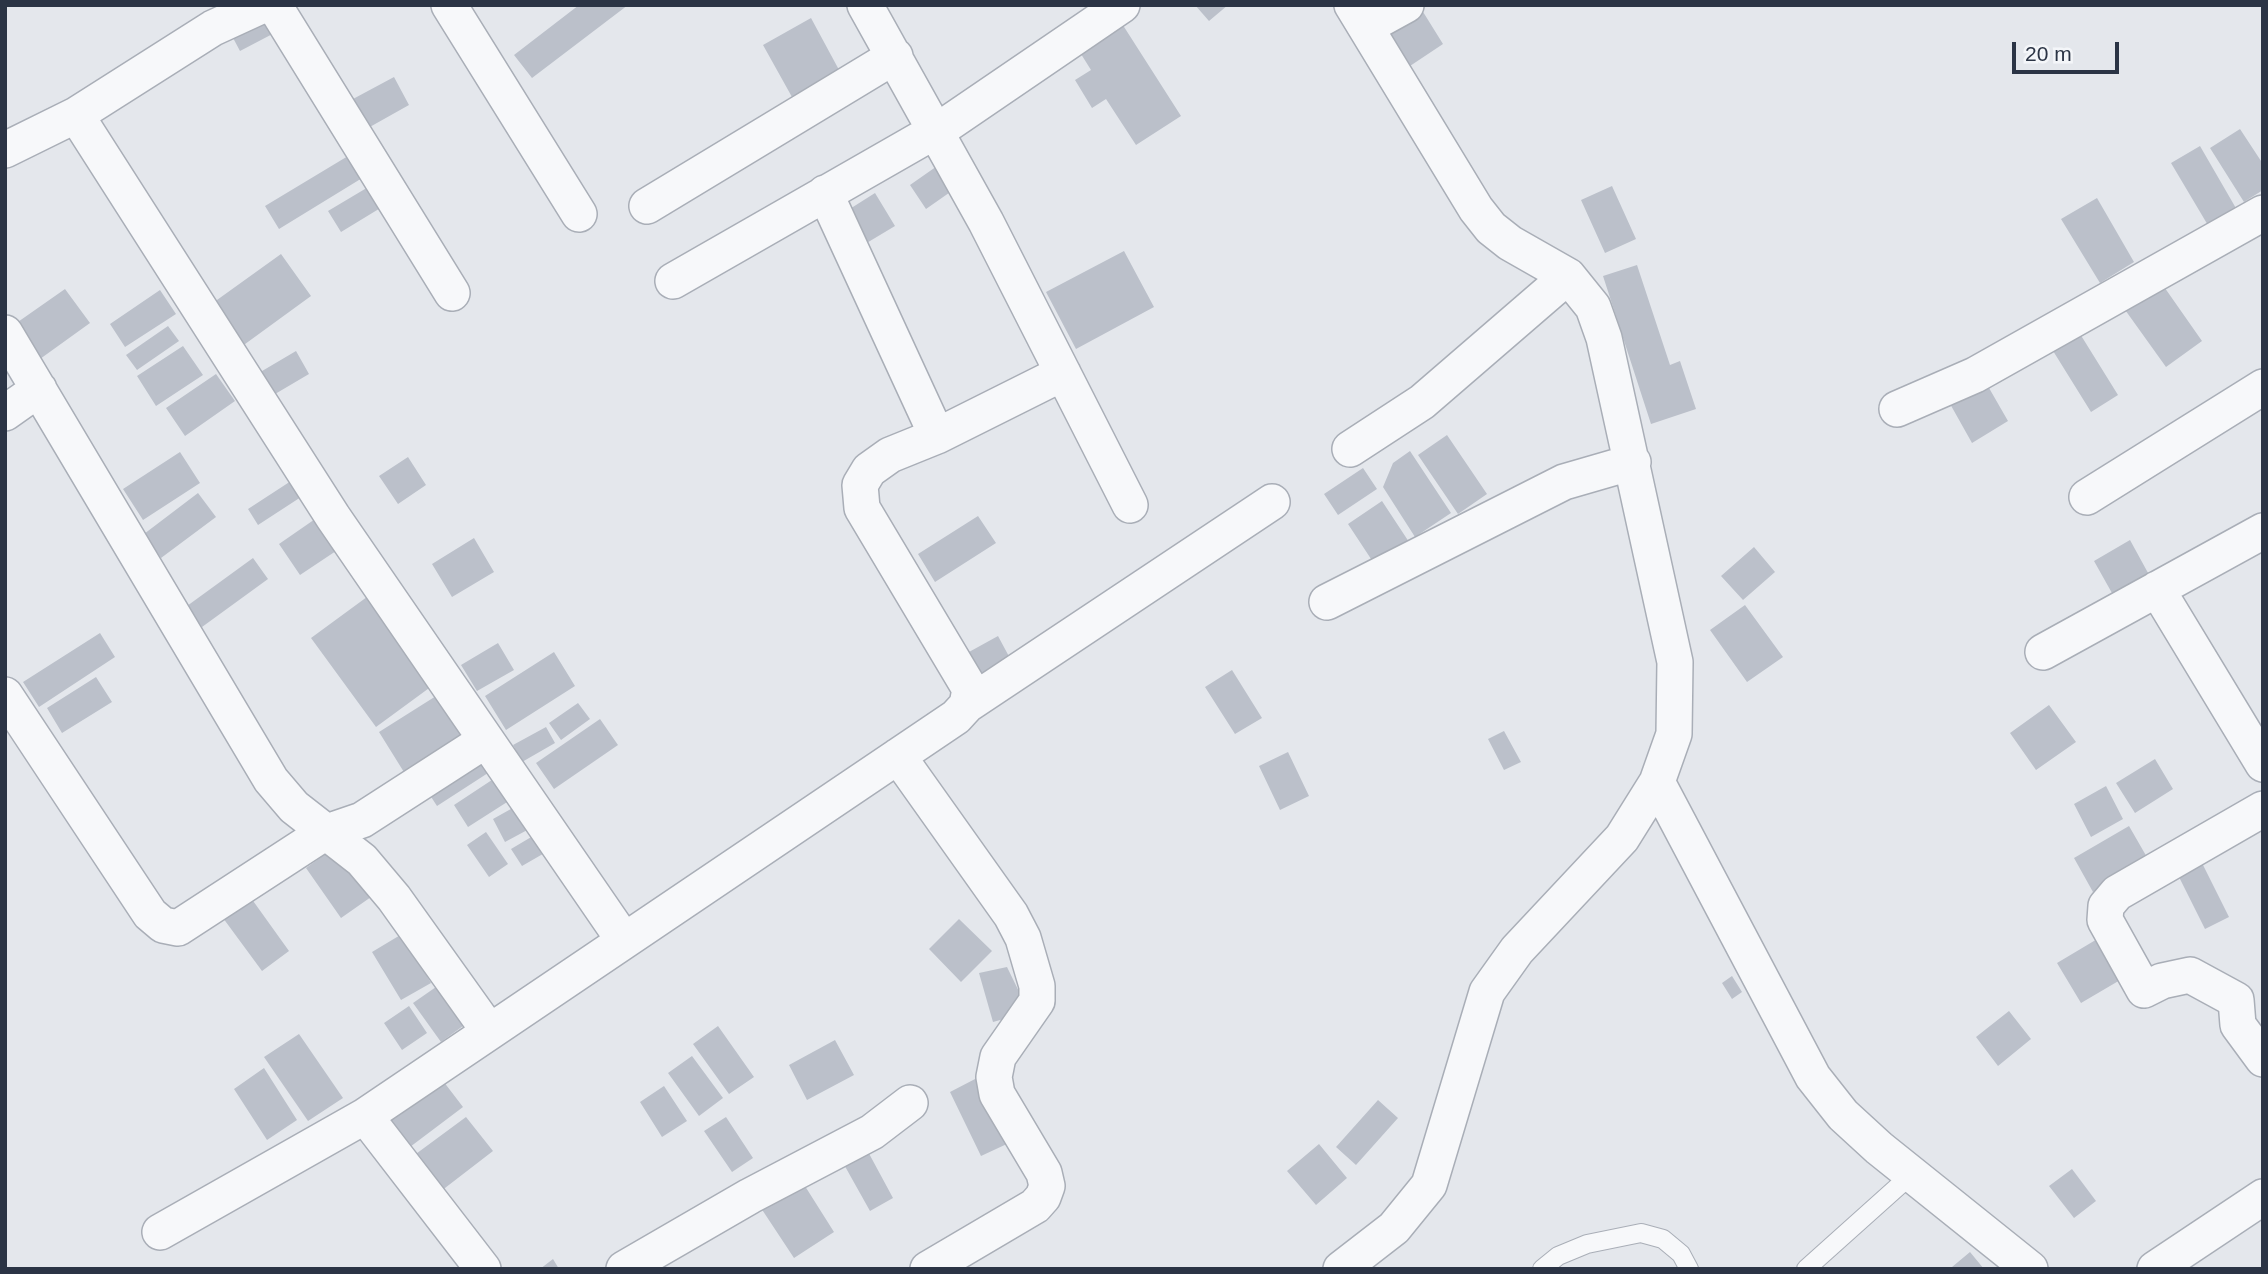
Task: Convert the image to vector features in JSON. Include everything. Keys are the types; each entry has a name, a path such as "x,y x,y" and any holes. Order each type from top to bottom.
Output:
{"street":[{"path":"5,150 76,115 206,16 263,5"},
{"path":"274,5 452,293"},
{"path":"449,5 579,214"},
{"path":"865,5 936,130 1130,505"},
{"path":"673,281 936,130 1122,5"},
{"path":"1341,1269 1394,1228 1429,1185 1487,992 1517,950 1622,838 1657,782 1674,734 1675,662 1608,468 1604,338 1593,307 1568,276 1510,243 1491,228 1476,208 1359,16 1406,5"},
{"path":"647,206 895,56"},
{"path":"76,115 333,517 623,939"},
{"path":"825,193 937,436"},
{"path":"1897,409 1975,375 2263,213"},
{"path":"1350,449 1422,402 1568,276"},
{"path":"5,333 271,780 294,807 362,860 394,898 489,1031"},
{"path":"967,705 970,689 862,508 860,485 869,470 890,454 937,436 1063,373"},
{"path":"2087,497 2263,387"},
{"path":"5,413 39,389"},
{"path":"1327,602 1494,515 1608,468"},
{"path":"160,1232 365,1116 623,939 956,717 967,705 1272,502"},
{"path":"2043,652 2263,531"},
{"path":"2158,589 2263,764"},
{"path":"5,695 150,914 163,925 178,928 324,833 362,820 486,740"},
{"path":"898,756 1011,915 1023,938 1037,986 1037,1001 998,1057 994,1077 996,1094 1044,1173 1047,1186 1043,1197 1035,1206 928,1269"},
{"path":"1657,782 1813,1077 1843,1115 2030,1269"},
{"path":"2263,809 2117,893 2106,906 2105,920 2144,989 2161,981 2190,975 2236,1000 2238,1025 2263,1059"},
{"path":"624,1269 750,1196 872,1132 910,1103"},
{"path":"365,1116 483,1269"},
{"path":"2155,1269 2198,1257 2263,1197"}],"lane":[{"path":"1806,1269 1912,1174"},
{"path":"1542,1269 1558,1256 1587,1244 1641,1233 1663,1238 1681,1254 1689,1269"}],"building":[{"path":"579,5 628,5 532,78 514,55"},
{"path":"1195,5 1228,5 1209,21"},
{"path":"1420,7 1443,44 1410,66 1387,28"},
{"path":"274,14 282,29 240,51 232,36"},
{"path":"811,18 845,81 797,106 763,45"},
{"path":"1119,19 1181,116 1136,145 1106,99 1092,108 1075,80 1091,70 1076,46"},
{"path":"394,77 409,105 368,128 353,99"},
{"path":"2240,129 2263,164 2263,190 2244,202 2210,148"},
{"path":"2200,146 2237,210 2209,227 2171,163"},
{"path":"358,150 372,172 279,229 265,206"},
{"path":"940,164 956,188 926,209 910,185"},
{"path":"375,183 387,204 341,232 328,211"},
{"path":"1612,186 1636,239 1605,253 1581,200"},
{"path":"875,193 895,226 865,244 845,212"},
{"path":"2097,198 2134,262 2100,283 2061,219"},
{"path":"1124,251 1154,307 1076,349 1046,292"},
{"path":"281,254 311,296 241,347 210,305"},
{"path":"1637,265 1670,365 1680,361 1696,409 1651,424 1603,276"},
{"path":"2160,281 2202,341 2166,367 2123,307"},
{"path":"65,289 90,323 40,359 15,324"},
{"path":"160,290 176,314 125,347 110,324"},
{"path":"168,326 179,341 137,370 126,355"},
{"path":"2077,329 2118,395 2091,412 2050,346"},
{"path":"183,346 203,375 156,406 137,376"},
{"path":"296,351 309,374 270,397 257,374"},
{"path":"216,374 235,401 185,436 166,408"},
{"path":"1985,381 2008,421 1972,443 1949,402"},
{"path":"1447,435 1487,494 1458,514 1418,455"},
{"path":"1410,451 1451,513 1415,537 1383,487 1393,463"},
{"path":"180,452 200,483 143,520 123,489"},
{"path":"408,457 426,485 398,504 379,476"},
{"path":"1363,468 1377,489 1338,515 1324,494"},
{"path":"291,481 301,497 258,525 248,509"},
{"path":"198,493 216,517 161,558 144,534"},
{"path":"1382,501 1409,542 1375,565 1348,524"},
{"path":"978,516 996,543 935,582 918,554"},
{"path":"318,517 339,549 300,575 279,544"},
{"path":"474,538 494,572 452,597 432,564"},
{"path":"2130,540 2153,582 2117,602 2094,561"},
{"path":"1754,547 1775,572 1743,600 1721,576"},
{"path":"253,558 268,579 202,627 187,606"},
{"path":"371,594 436,683 376,727 311,638"},
{"path":"1745,605 1783,657 1747,682 1710,630"},
{"path":"100,633 115,657 39,707 23,682"},
{"path":"998,636 1012,662 984,679 969,652"},
{"path":"498,643 514,670 477,691 461,665"},
{"path":"554,652 575,686 506,730 485,696"},
{"path":"1232,670 1262,718 1235,734 1205,687"},
{"path":"96,677 112,702 62,733 47,708"},
{"path":"444,691 476,745 412,785 379,732"},
{"path":"578,703 590,719 561,740 549,723"},
{"path":"2049,705 2076,742 2036,770 2010,733"},
{"path":"600,719 618,745 554,789 536,763"},
{"path":"546,727 555,743 522,762 513,745"},
{"path":"1504,731 1521,762 1504,770 1488,739"},
{"path":"1288,752 1309,796 1280,810 1259,766"},
{"path":"476,753 488,773 437,806 424,786"},
{"path":"2155,759 2173,789 2135,813 2116,783"},
{"path":"501,774 515,797 468,827 454,805"},
{"path":"2106,786 2123,819 2091,837 2074,804"},
{"path":"518,805 531,828 505,842 493,819"},
{"path":"2129,826 2148,859 2093,892 2074,858"},
{"path":"486,832 508,864 489,877 467,845"},
{"path":"538,833 548,851 522,866 511,849"},
{"path":"335,847 371,897 341,918 306,868"},
{"path":"2198,855 2229,917 2205,929 2174,867"},
{"path":"251,898 289,951 262,971 223,918"},
{"path":"959,919 992,951 961,982 929,949"},
{"path":"402,934 431,983 401,1000 372,952"},
{"path":"2104,935 2127,976 2081,1003 2057,963"},
{"path":"1007,967 1029,1012 993,1022 979,973"},
{"path":"1732,976 1742,992 1732,999 1722,983"},
{"path":"436,987 463,1026 441,1042 413,1003"},
{"path":"409,1006 427,1033 402,1050 384,1023"},
{"path":"2009,1011 2031,1039 1998,1066 1976,1037"},
{"path":"718,1026 754,1077 729,1094 693,1044"},
{"path":"299,1034 343,1098 308,1121 264,1057"},
{"path":"835,1040 854,1075 807,1100 789,1065"},
{"path":"692,1056 723,1098 699,1116 668,1073"},
{"path":"264,1068 297,1120 267,1140 234,1089"},
{"path":"437,1073 463,1107 402,1153 377,1118"},
{"path":"977,1078 1009,1143 981,1156 950,1092"},
{"path":"664,1086 687,1121 662,1137 640,1102"},
{"path":"1378,1100 1398,1118 1356,1165 1336,1147"},
{"path":"466,1117 493,1151 432,1198 405,1162"},
{"path":"726,1117 753,1158 732,1172 704,1131"},
{"path":"1319,1144 1347,1178 1316,1205 1287,1171"},
{"path":"866,1148 893,1198 870,1211 842,1161"},
{"path":"2072,1169 2096,1201 2074,1218 2049,1186"},
{"path":"798,1175 834,1232 794,1258 757,1202"},
{"path":"1970,1252 1984,1269 1952,1267"},
{"path":"553,1259 559,1269 540,1269"}]}
